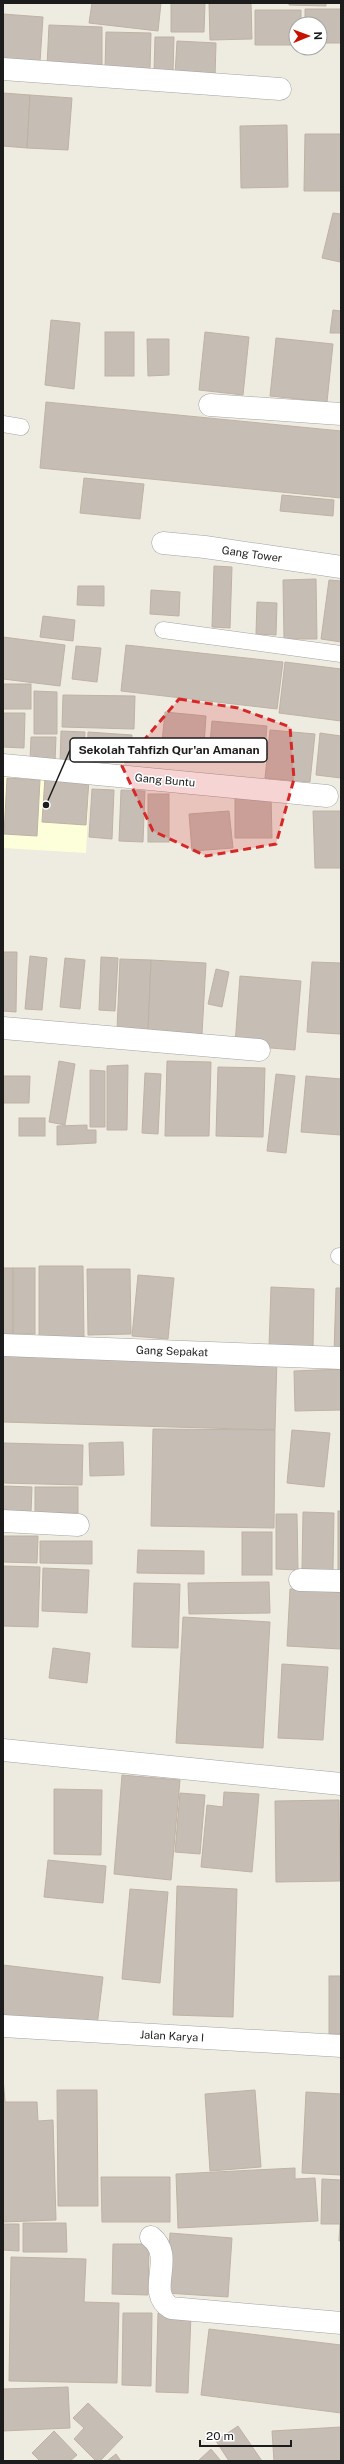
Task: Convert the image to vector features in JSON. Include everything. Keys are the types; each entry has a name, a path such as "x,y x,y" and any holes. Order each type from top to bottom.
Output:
{"street":[{"path":"3,69 280,89"},
{"path":"210,405 341,414"},
{"name":"Gang Tower","path":"163,543 205,547 341,567"},
{"name":"Gang Buntu","path":"3,765 328,796"},
{"path":"3,1028 259,1050"},
{"name":"Gang Sepakat","path":"3,1345 341,1358"},
{"path":"3,1521 78,1524"},
{"path":"300,1580 341,1581"},
{"path":"3,1750 341,1784"},
{"name":"Jalan Karya I","path":"3,2026 341,2046"},
{"path":"150,2237 158,2243 162,2254 159,2296 162,2302 171,2308 341,2323"}],"lane":[{"path":"3,424 21,427"},
{"path":"163,630 341,654"}],"highlighted area":[{"path":"179,699 238,708 290,727 294,779 276,844 206,856 153,831 122,766"}],"shaded area":[{"path":"3,764 90,774 86,853 3,848"}],"building":[{"path":"92,3 161,3 158,31 89,23"},
{"path":"171,3 205,3 204,32 171,32"},
{"path":"209,3 251,3 252,39 210,40"},
{"path":"289,3 326,3 326,6 289,5"},
{"path":"305,9 341,9 341,43 328,43 328,16 305,16"},
{"path":"255,10 301,10 301,16 288,16 288,45 255,45"},
{"path":"3,14 43,17 40,62 3,60"},
{"path":"49,25 102,27 102,67 47,66"},
{"path":"106,32 151,33 150,69 105,68"},
{"path":"155,37 174,37 173,73 154,72"},
{"path":"177,41 216,43 215,77 175,75"},
{"path":"3,93 30,95 27,148 3,146"},
{"path":"30,95 72,98 68,150 27,148"},
{"path":"287,125 288,187 241,188 240,126"},
{"path":"305,134 341,134 341,191 304,191"},
{"path":"333,213 341,214 340,262 322,258"},
{"path":"333,310 341,311 341,333 330,333"},
{"path":"51,320 80,323 74,389 45,385"},
{"path":"105,332 134,332 134,376 105,376"},
{"path":"205,332 249,337 243,395 199,390"},
{"path":"276,338 333,344 327,402 270,396"},
{"path":"147,339 169,339 169,375 148,376"},
{"path":"46,402 341,431 341,498 40,468"},
{"path":"84,478 144,484 140,519 80,513"},
{"path":"282,495 334,500 333,516 280,511"},
{"path":"214,566 232,567 230,628 212,627"},
{"path":"316,579 317,639 284,639 283,580"},
{"path":"329,580 341,581 341,642 321,639"},
{"path":"78,586 104,586 104,606 77,605"},
{"path":"151,590 180,592 179,616 150,614"},
{"path":"257,602 277,603 276,635 256,634"},
{"path":"43,616 75,620 73,641 40,637"},
{"path":"3,637 65,645 60,686 3,679"},
{"path":"126,645 283,662 277,709 121,691"},
{"path":"76,646 101,648 97,682 72,679"},
{"path":"285,662 341,669 341,721 279,713"},
{"path":"3,684 31,684 31,709 3,709"},
{"path":"34,691 57,692 57,734 34,734"},
{"path":"63,695 135,696 134,729 62,727"},
{"path":"165,712 206,716 204,745 162,742"},
{"path":"3,713 25,713 24,748 3,747"},
{"path":"212,721 267,726 264,759 209,753"},
{"path":"270,730 315,734 310,782 265,778"},
{"path":"61,731 85,732 84,764 60,764"},
{"path":"88,732 132,735 130,760 87,757"},
{"path":"320,733 341,736 341,778 316,775"},
{"path":"31,737 56,737 55,761 30,760"},
{"path":"45,777 89,780 86,825 42,822"},
{"path":"7,778 40,780 37,836 4,834"},
{"path":"92,789 114,790 112,839 89,837"},
{"path":"121,790 145,791 143,842 119,841"},
{"path":"148,794 169,794 169,842 148,842"},
{"path":"271,797 272,838 235,838 235,798"},
{"path":"229,811 233,848 192,851 189,814"},
{"path":"313,811 341,811 341,868 315,868"},
{"path":"3,952 17,952 16,1012 3,1011"},
{"path":"30,956 47,958 42,1010 25,1009"},
{"path":"101,957 118,958 115,1011 99,1010"},
{"path":"65,958 85,960 80,1009 60,1007"},
{"path":"120,959 151,960 148,1032 117,1030"},
{"path":"151,960 206,963 202,1034 148,1032"},
{"path":"312,962 341,963 341,1034 307,1032"},
{"path":"216,969 229,972 222,1007 208,1004"},
{"path":"240,976 301,981 295,1050 235,1045"},
{"path":"59,1061 75,1064 65,1125 49,1122"},
{"path":"167,1061 211,1062 209,1136 165,1136"},
{"path":"128,1065 127,1130 107,1130 107,1066"},
{"path":"218,1067 265,1068 263,1137 216,1136"},
{"path":"90,1070 105,1071 105,1127 90,1127"},
{"path":"145,1073 161,1074 158,1134 142,1133"},
{"path":"276,1074 295,1076 286,1153 267,1151"},
{"path":"3,1076 30,1076 29,1103 3,1103"},
{"path":"306,1076 341,1079 341,1135 301,1132"},
{"path":"19,1118 45,1118 45,1136 19,1136"},
{"path":"87,1125 87,1130 96,1130 96,1143 57,1145 57,1126"},
{"path":"39,1266 83,1266 84,1338 39,1338"},
{"path":"3,1268 13,1268 13,1334 3,1334"},
{"path":"13,1268 35,1268 35,1334 13,1334"},
{"path":"87,1269 130,1269 131,1334 88,1335"},
{"path":"138,1275 174,1278 168,1339 132,1336"},
{"path":"271,1287 314,1289 313,1349 269,1348"},
{"path":"336,1288 341,1288 341,1353 334,1353"},
{"path":"3,1349 277,1357 275,1430 3,1422"},
{"path":"341,1369 341,1410 295,1411 294,1371"},
{"path":"153,1429 275,1430 274,1528 151,1526"},
{"path":"292,1430 330,1433 324,1487 287,1483"},
{"path":"123,1442 124,1475 90,1476 89,1443"},
{"path":"3,1443 83,1445 82,1485 3,1483"},
{"path":"3,1486 32,1487 31,1513 3,1513"},
{"path":"35,1487 78,1487 78,1513 35,1513"},
{"path":"338,1511 341,1511 341,1572 338,1572"},
{"path":"303,1512 334,1513 333,1570 302,1569"},
{"path":"276,1514 297,1514 298,1570 276,1569"},
{"path":"242,1532 272,1532 272,1575 242,1575"},
{"path":"3,1536 38,1536 37,1563 3,1562"},
{"path":"40,1541 92,1541 92,1564 40,1563"},
{"path":"138,1550 204,1551 204,1574 137,1573"},
{"path":"3,1566 40,1567 38,1627 3,1626"},
{"path":"43,1568 89,1570 87,1613 42,1611"},
{"path":"269,1582 270,1613 189,1614 188,1583"},
{"path":"134,1583 180,1584 178,1648 132,1647"},
{"path":"290,1589 341,1592 341,1649 287,1646"},
{"path":"183,1617 270,1622 263,1748 176,1743"},
{"path":"53,1648 90,1653 87,1683 49,1678"},
{"path":"282,1664 328,1667 323,1740 278,1738"},
{"path":"122,1775 180,1780 171,1880 114,1874"},
{"path":"54,1789 102,1790 101,1855 54,1854"},
{"path":"224,1792 259,1794 252,1872 201,1867 207,1805 223,1807"},
{"path":"180,1793 205,1795 200,1854 175,1852"},
{"path":"339,1800 340,1881 276,1882 275,1801"},
{"path":"48,1860 106,1866 103,1903 44,1897"},
{"path":"177,1886 237,1889 233,2017 173,2015"},
{"path":"130,1889 168,1892 160,1983 122,1979"},
{"path":"3,1965 103,1977 97,2026 3,2016"},
{"path":"329,1976 341,1976 341,2034 329,2034"},
{"path":"3,2077 5,2102 37,2102 38,2121 53,2120 56,2220 3,2222"},
{"path":"57,2090 97,2090 98,2206 58,2206"},
{"path":"255,2090 261,2167 210,2171 205,2094"},
{"path":"306,2092 341,2094 341,2175 302,2173"},
{"path":"295,2168 295,2179 315,2178 318,2221 178,2228 176,2174"},
{"path":"101,2177 170,2177 170,2222 102,2222"},
{"path":"322,2179 341,2180 341,2241 339,2241 340,2224 321,2224"},
{"path":"23,2223 66,2223 67,2252 23,2252"},
{"path":"3,2224 19,2224 19,2251 3,2250"},
{"path":"170,2233 232,2238 228,2297 166,2293"},
{"path":"113,2244 149,2244 148,2295 112,2294"},
{"path":"11,2257 86,2259 84,2302 119,2303 117,2383 9,2381"},
{"path":"123,2313 152,2313 151,2386 122,2385"},
{"path":"158,2313 191,2314 188,2393 156,2392"},
{"path":"209,2329 341,2345 341,2413 201,2395"},
{"path":"68,2387 70,2428 3,2431 3,2389"},
{"path":"88,2403 123,2437 100,2461 96,2461 74,2439 84,2428 73,2418"},
{"path":"238,2426 262,2461 229,2461 216,2441"},
{"path":"341,2427 341,2461 274,2461 272,2431"},
{"path":"54,2431 77,2455 70,2461 40,2461 32,2453"},
{"path":"211,2449 221,2461 198,2461"},
{"path":"116,2454 121,2461 107,2461"}],"place":[{"name":"Sekolah Tahfizh Qur'an Amanan","path":"46,805"}]}
